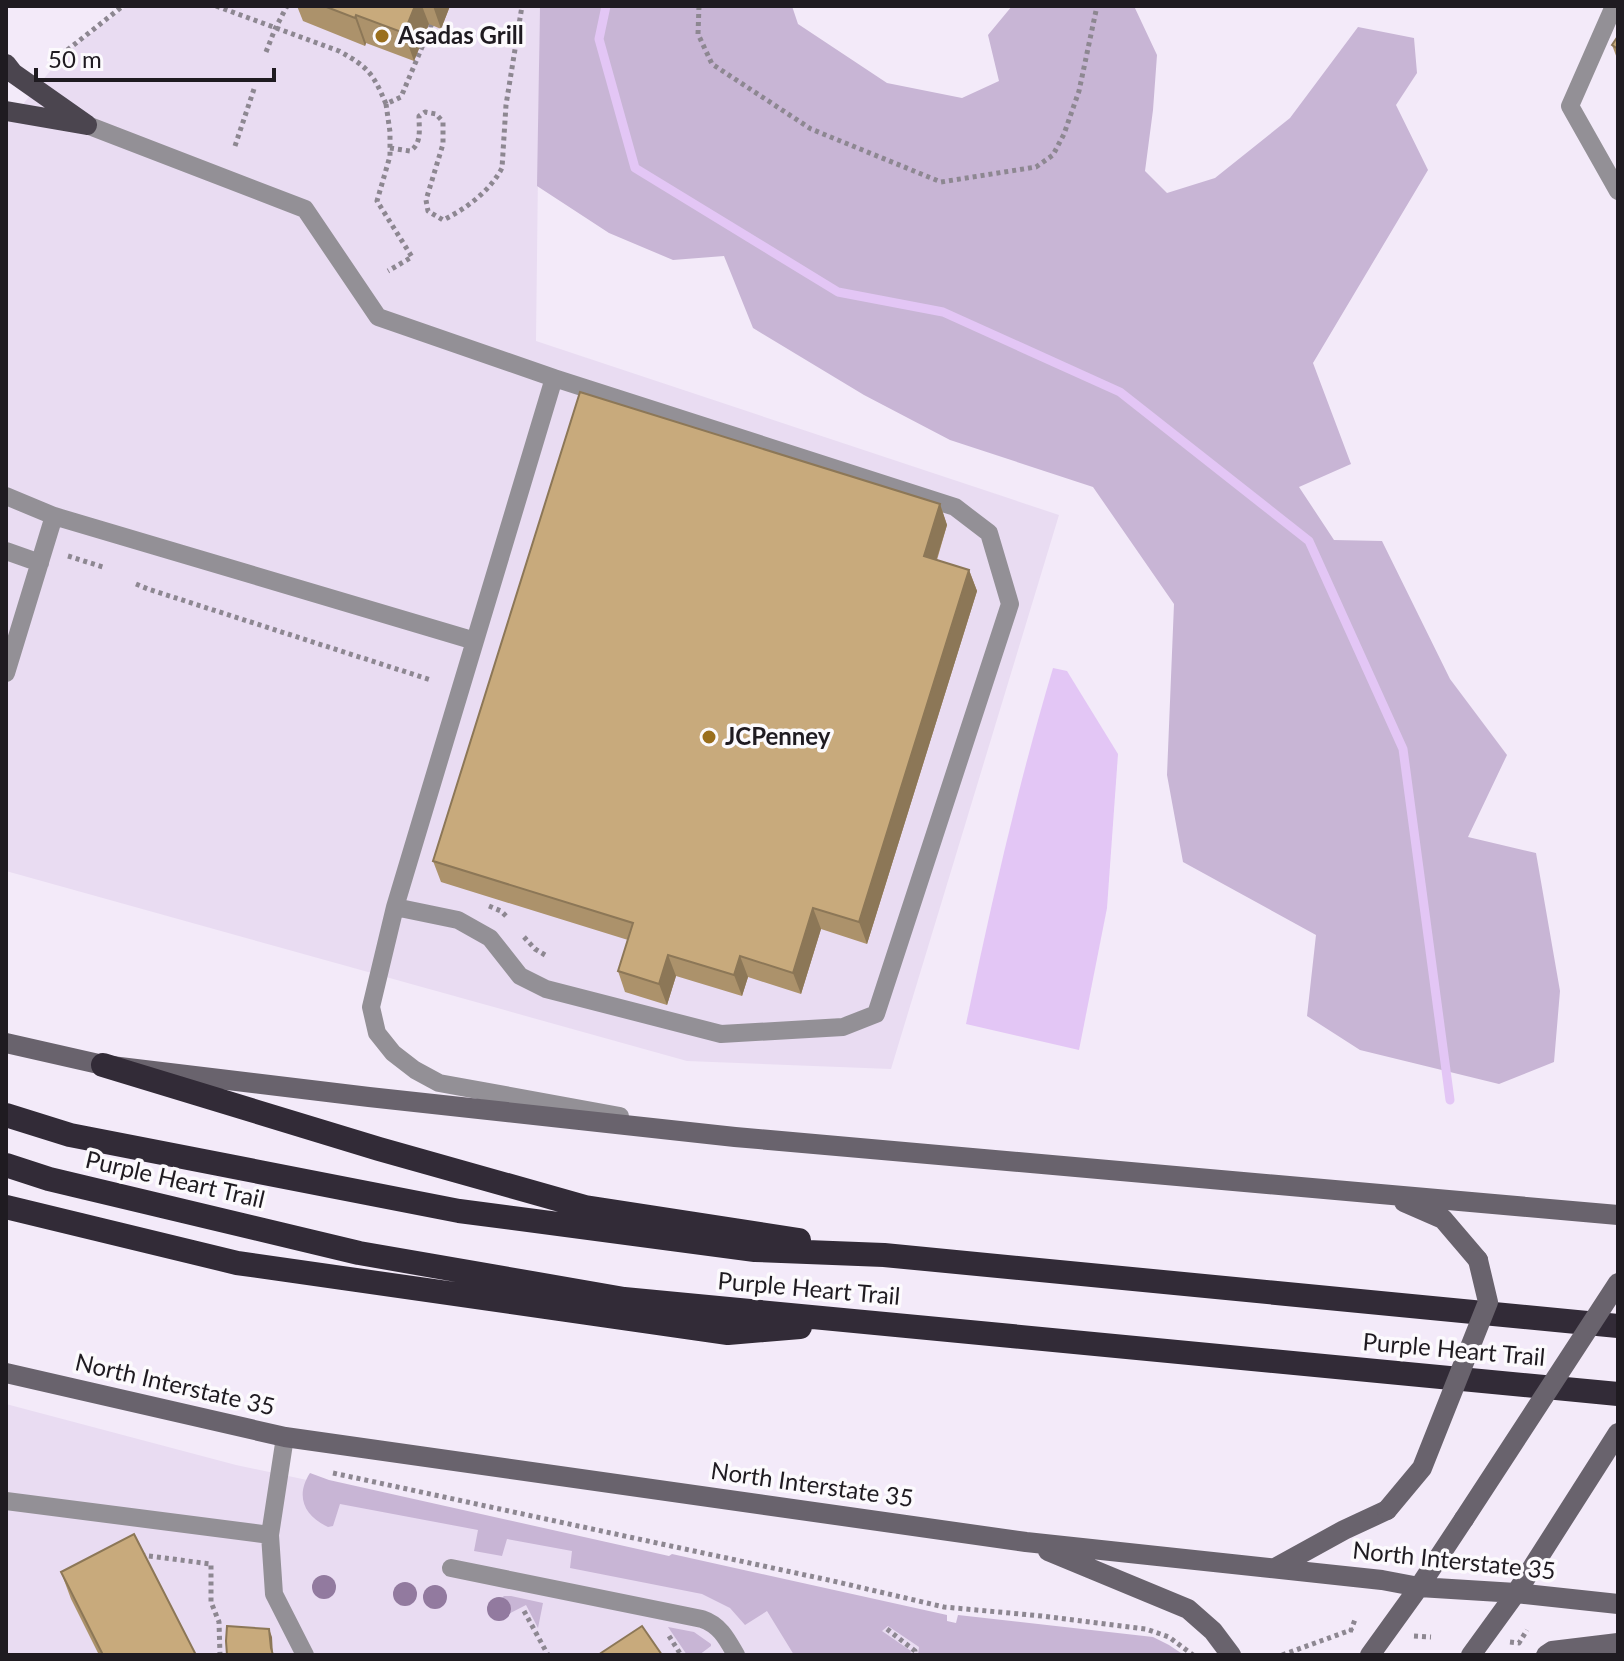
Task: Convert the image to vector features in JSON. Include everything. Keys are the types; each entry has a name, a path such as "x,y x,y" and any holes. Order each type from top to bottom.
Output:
{"highway":[{"path":"103,1065 379,1149 585,1207 757,1232 884,1255"},
{"name":"Purple Heart Trail","path":"6,1115 70,1135 459,1211 755,1250 884,1255 1618,1326"},
{"name":"Purple Heart Trail","path":"6,1165 49,1179 359,1253 624,1299 1618,1394"},
{"path":"6,1207 237,1263 728,1333 862,1322"}],"main road":[{"path":"6,64 13,73 87,125"},
{"path":"6,111 87,125"},
{"path":"6,1043 103,1065 735,1137 1618,1215"},
{"path":"1275,1568 1387,1510 1422,1468 1488,1302 1478,1260 1443,1219 1390,1196"},
{"path":"1370,1655 1419,1587 1618,1283"},
{"name":"North Interstate 35","path":"6,1373 285,1437 1026,1542 1382,1580 1419,1587 1618,1604"},
{"path":"1471,1655 1516,1593 1618,1433"},
{"path":"1026,1542 1188,1609 1213,1631 1231,1655"},
{"path":"1546,1655 1552,1651 1618,1643"}],"lane":[{"path":"1614,6 1570,106 1618,191"},
{"path":"87,125 305,209 378,317 554,378 955,507 989,533 1010,604 876,1014 843,1027 721,1034 546,989 520,976 490,938 458,920 395,907"},
{"path":"554,378 395,907 371,1007 377,1033 393,1053 439,1083 735,1137"},
{"path":"6,496 54,516 475,641"},
{"path":"6,673 54,516"},
{"path":"6,551 40,563"},
{"path":"285,1437 270,1535 274,1594 305,1655"},
{"path":"6,1501 270,1535"},
{"path":"451,1568 702,1619 724,1634 736,1655"}],"path":[{"path":"61,55 123,6"},
{"path":"216,6 339,51 369,70 386,104 390,132 390,156 377,201 412,257 388,271"},
{"path":"266,52 287,6"},
{"path":"390,148 410,151 415,148 419,139 419,116 425,112 436,114 443,122 443,144 426,200 428,211 443,220 463,210 497,178 502,168 506,105 522,6"},
{"path":"699,6 698,34 712,64 811,129 941,182 1036,167 1053,155 1079,91 1097,6"},
{"path":"386,104 401,97 435,16"},
{"path":"235,146 254,89"},
{"path":"68,556 103,567"},
{"path":"136,584 431,680"},
{"path":"325,1471 944,1607 1146,1629 1169,1637 1193,1655"},
{"path":"131,1553 211,1564 211,1602 219,1622 220,1655"},
{"path":"524,1611 548,1655"},
{"path":"664,1629 681,1655"},
{"path":"887,1629 915,1651 915,1655"},
{"path":"1282,1655 1351,1630"},
{"path":"1413,1635 1431,1637"}],"shaded area":[{"path":"127,6 540,6 536,341 1059,515 891,1069 687,1061 6,871 6,125 64,54"},
{"path":"540,6 792,6 798,24 887,83 962,98 999,81 988,35 1012,6 1134,6 1157,55 1145,171 1167,193 1215,178 1290,118 1358,27 1414,38 1417,73 1396,105 1428,170 1313,363 1351,464 1299,487 1334,540 1382,541 1450,679 1507,755 1468,837 1536,853 1560,991 1554,1062 1499,1084 1360,1050 1307,1016 1316,935 1183,862 1167,775 1174,604 1093,487 950,440 864,395 753,328 724,256 673,260 609,233 537,186"},
{"path":"1053,668 1067,671 1118,754 1107,908 1079,1050 966,1024 1006,845"},
{"path":"6,1404 236,1465 529,1527 897,1623 928,1655 6,1655"},
{"path":"310,1473 329,1480 669,1556 672,1554 947,1615 947,1621 956,1623 958,1615 1153,1637 1184,1655 918,1655 919,1647 888,1626 882,1631 911,1651 910,1655 794,1655 767,1611 745,1625 730,1608 702,1594 570,1568 572,1551 507,1539 502,1556 474,1551 478,1530 340,1504 333,1526 328,1527 313,1517 304,1504 303,1490"},
{"path":"504,1596 543,1603 538,1628 526,1605 501,1618 494,1615 496,1603"},
{"path":"668,1627 694,1632 711,1646 699,1655 687,1655"}],"building":[{"path":"324,6 415,6 404,33"},
{"name":"JCPenney","path":"580,392 940,504 924,556 969,570 859,922 813,908 793,973 740,956 734,975 668,955 659,984 618,971 633,923 433,861"},
{"path":"134,1534 196,1655 103,1655 61,1572"},
{"path":"227,1626 269,1629 273,1655 227,1655"},
{"path":"642,1626 662,1655 598,1655"}],"waterway":[{"path":"606,6 599,39 635,168 838,292 943,312 1120,392 1309,541 1403,749 1450,1100"}],"place":[{"name":"Asadas Grill","path":"382,36"},
{"name":"JCPenney","path":"709,737"}]}
